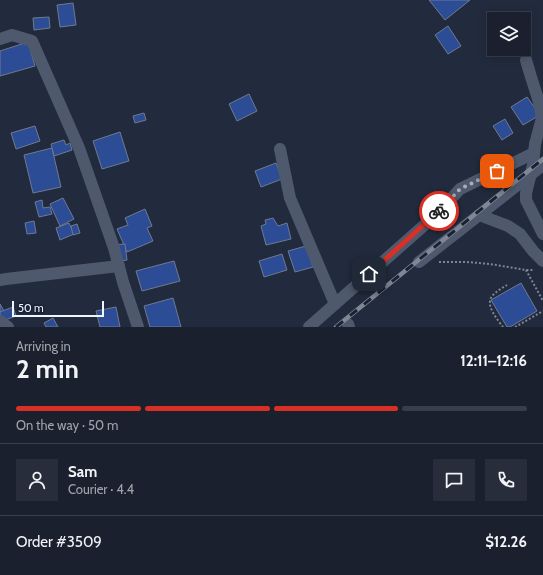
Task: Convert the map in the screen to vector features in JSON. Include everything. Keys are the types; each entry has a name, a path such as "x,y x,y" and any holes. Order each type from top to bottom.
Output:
{"street":[{"path":"0,39 12,35 32,41 79,148 114,248 138,327"},
{"path":"526,60 530,77 539,102 542,118 535,144 526,200 543,234"},
{"path":"280,149 290,198 335,304"},
{"path":"309,327 437,214 460,189 534,153"},
{"path":"419,262 543,165"},
{"path":"479,215 508,226 520,234 533,251 540,265"},
{"path":"0,280 6,278 119,266"},
{"path":"0,321 8,327"}],"path":[{"path":"438,262 467,262 526,270 540,265"},
{"path":"526,270 543,301"},
{"path":"503,327 490,307 490,300 494,294 507,285"},
{"path":"515,327 543,311"}],"building":[{"path":"429,0 470,0 445,20"},
{"path":"73,3 76,25 60,27 57,5"},
{"path":"49,17 50,28 34,30 33,18"},
{"path":"448,26 461,46 448,54 435,35"},
{"path":"28,42 35,66 0,76 0,51"},
{"path":"249,94 257,111 237,121 229,104"},
{"path":"527,97 540,115 523,125 511,107"},
{"path":"144,113 146,120 135,123 133,116"},
{"path":"505,119 513,133 502,140 493,126"},
{"path":"35,126 40,141 16,149 11,133"},
{"path":"120,132 129,161 102,169 93,141"},
{"path":"64,140 66,145 70,143 72,150 54,156 51,144"},
{"path":"52,148 61,187 33,193 24,155"},
{"path":"276,163 282,179 261,187 255,171"},
{"path":"63,198 74,219 60,226 50,204"},
{"path":"42,200 43,208 50,207 52,214 39,217 35,202"},
{"path":"145,209 152,226 147,228 153,241 127,252 117,229 128,225 125,218"},
{"path":"273,218 278,226 287,223 291,239 266,245 261,226 266,224 265,220"},
{"path":"34,221 36,233 27,234 25,223"},
{"path":"69,223 74,234 60,240 56,228"},
{"path":"77,224 80,233 73,235 71,226"},
{"path":"125,244 127,260 115,262 112,245"},
{"path":"306,246 313,267 295,272 288,251"},
{"path":"282,254 287,270 264,277 259,261"},
{"path":"174,261 180,281 142,291 136,271"},
{"path":"521,283 537,311 510,327 507,327 491,300"},
{"path":"173,298 181,327 150,327 144,306"},
{"path":"0,304 4,311 0,313"},
{"path":"13,307 16,316 0,322 0,312"},
{"path":"116,307 120,327 100,327 96,311"},
{"path":"53,318 58,327 46,327 44,323"}],"railway":[{"path":"336,327 543,159"}],"way so far":[{"path":"439,211 460,189 497,171"}],"route":[{"path":"369,274 439,211"}]}
